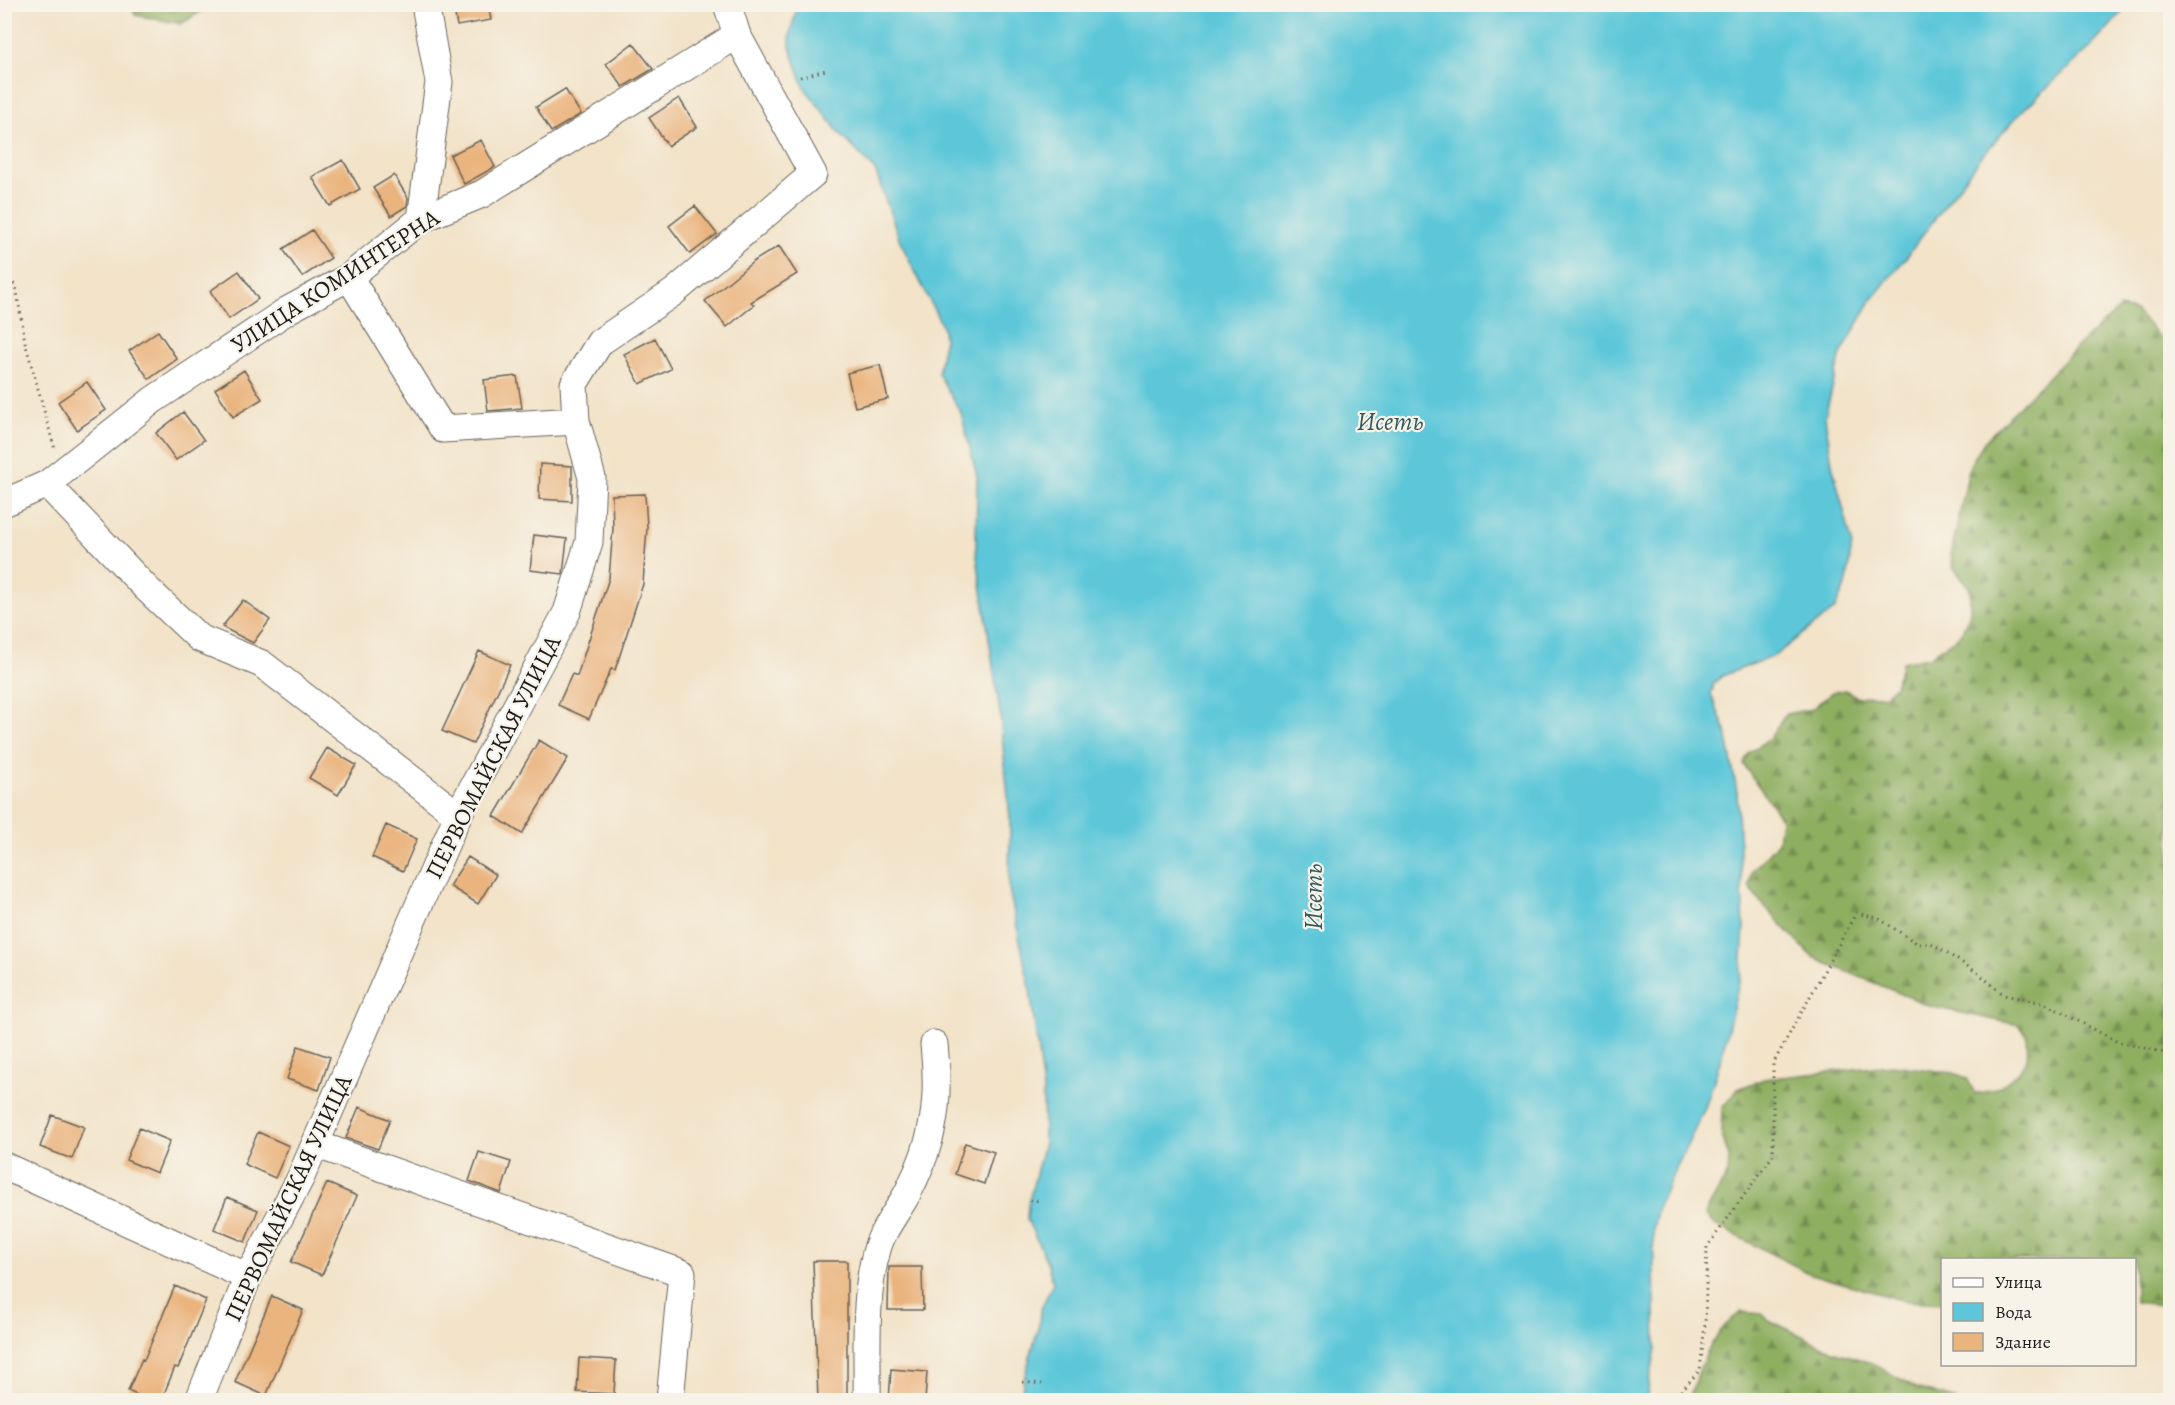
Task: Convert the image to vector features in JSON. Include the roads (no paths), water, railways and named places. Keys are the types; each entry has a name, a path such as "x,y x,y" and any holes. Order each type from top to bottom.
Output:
{"street":[{"path":"421,219 439,82 425,4"},
{"path":"727,4 737,35"},
{"name":"УЛИЦА КОМИНТЕРНА","path":"4,503 46,484 153,400 288,310 349,277 421,219 482,194 737,35"},
{"name":"ПЕРВОМАЙСКАЯ УЛИЦА","path":"199,1401 248,1277 300,1179 458,815 567,612 589,542 592,478 576,421 574,384 600,342 674,292 813,174 737,35"},
{"path":"349,277 443,429 576,421"},
{"path":"46,484 146,588 199,638 262,664 458,815"},
{"path":"867,1401 870,1284 879,1244 909,1190 928,1147 938,1088 934,1044"},
{"path":"315,1144 682,1273 670,1401"},
{"path":"4,1166 248,1277"}],"water":[{"name":"Исеть","path":"798,4 2129,5 2090,48 2022,111 1981,157 1872,299 1841,354 1825,416 1832,464 1852,543 1847,582 1835,609 1774,656 1722,676 1714,683 1711,695 1726,731 1737,792 1744,927 1741,975 1721,1058 1705,1108 1658,1206 1653,1229 1656,1348 1646,1400 1025,1400 1022,1391 1024,1379 1039,1325 1040,1311 1053,1283 1047,1262 1027,1219 1028,1204 1044,1143 1043,1090 1030,989 1009,889 1010,818 1000,714 976,550 977,476 961,413 938,373 944,342 943,328 900,241 875,170 840,134 804,87 790,47 790,34"}]}
